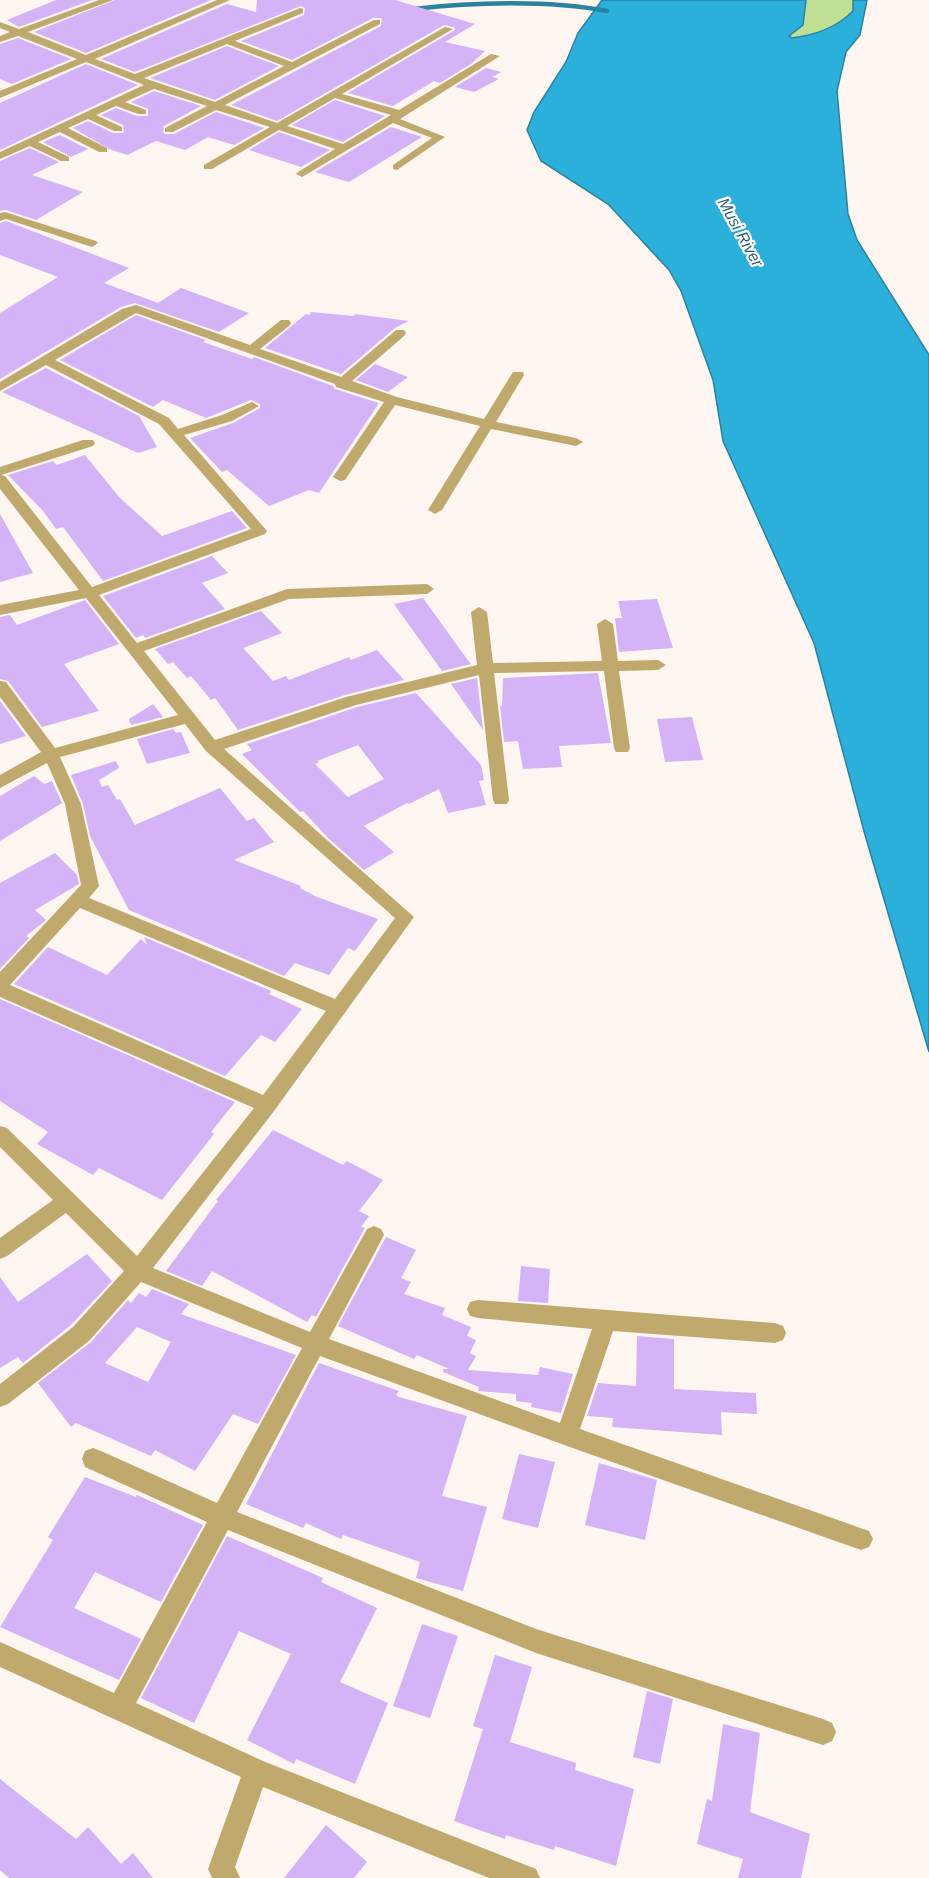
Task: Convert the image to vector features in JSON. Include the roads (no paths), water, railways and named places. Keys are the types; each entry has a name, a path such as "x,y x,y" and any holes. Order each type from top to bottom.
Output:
{"street":[{"path":"0,39 108,0"},
{"path":"0,94 222,1"},
{"path":"135,78 300,11"},
{"path":"169,130 377,22"},
{"path":"0,25 153,85 343,148"},
{"path":"208,167 448,29"},
{"path":"227,41 292,66"},
{"path":"302,174 495,56"},
{"path":"0,156 153,85"},
{"path":"334,95 395,117 440,137 397,167"},
{"path":"116,102 142,112"},
{"path":"87,115 118,129"},
{"path":"59,128 104,150"},
{"path":"29,142 65,159"},
{"path":"0,218 5,215 92,243"},
{"path":"0,387 126,312 136,309 341,384 392,400 486,424 576,442"},
{"path":"250,351 285,323"},
{"path":"341,384 400,333"},
{"path":"0,610 89,593 260,531 164,421 45,360"},
{"path":"435,510 518,375"},
{"path":"340,477 392,400"},
{"path":"174,434 227,418 252,406"},
{"path":"0,471 88,443"},
{"path":"0,1397 81,1334 138,1271 267,1105 405,918 212,747 3,489"},
{"path":"133,650 287,594 427,589"},
{"path":"479,612 501,800"},
{"path":"605,624 622,748"},
{"path":"212,747 352,701 487,668 658,665"},
{"path":"0,686 51,754 73,804 90,885 0,984"},
{"path":"0,782 51,754 188,718"},
{"path":"77,900 338,1008"},
{"path":"0,989 267,1105"},
{"path":"0,1134 138,1271 315,1344 567,1436 861,1539"},
{"path":"0,1250 66,1202"},
{"path":"119,1709 374,1235"},
{"path":"478,1309 776,1333"},
{"path":"567,1436 606,1321"},
{"path":"93,1459 222,1517 536,1641 823,1732"},
{"path":"0,1654 256,1771 492,1873 527,1878"},
{"path":"227,1878 221,1869 256,1771"}],"water":[{"name":"Musi River","path":"602,0 806,0 803,25 789,36 792,38 817,33 833,26 853,11 853,0 867,0 860,35 846,52 837,91 848,214 857,240 929,355 929,1052 865,835 814,643 723,441 713,380 681,291 669,270 608,204 541,161 527,130 534,112 566,62 578,33"}],"waterway":[{"path":"414,9 511,3 561,5 607,11"}]}
